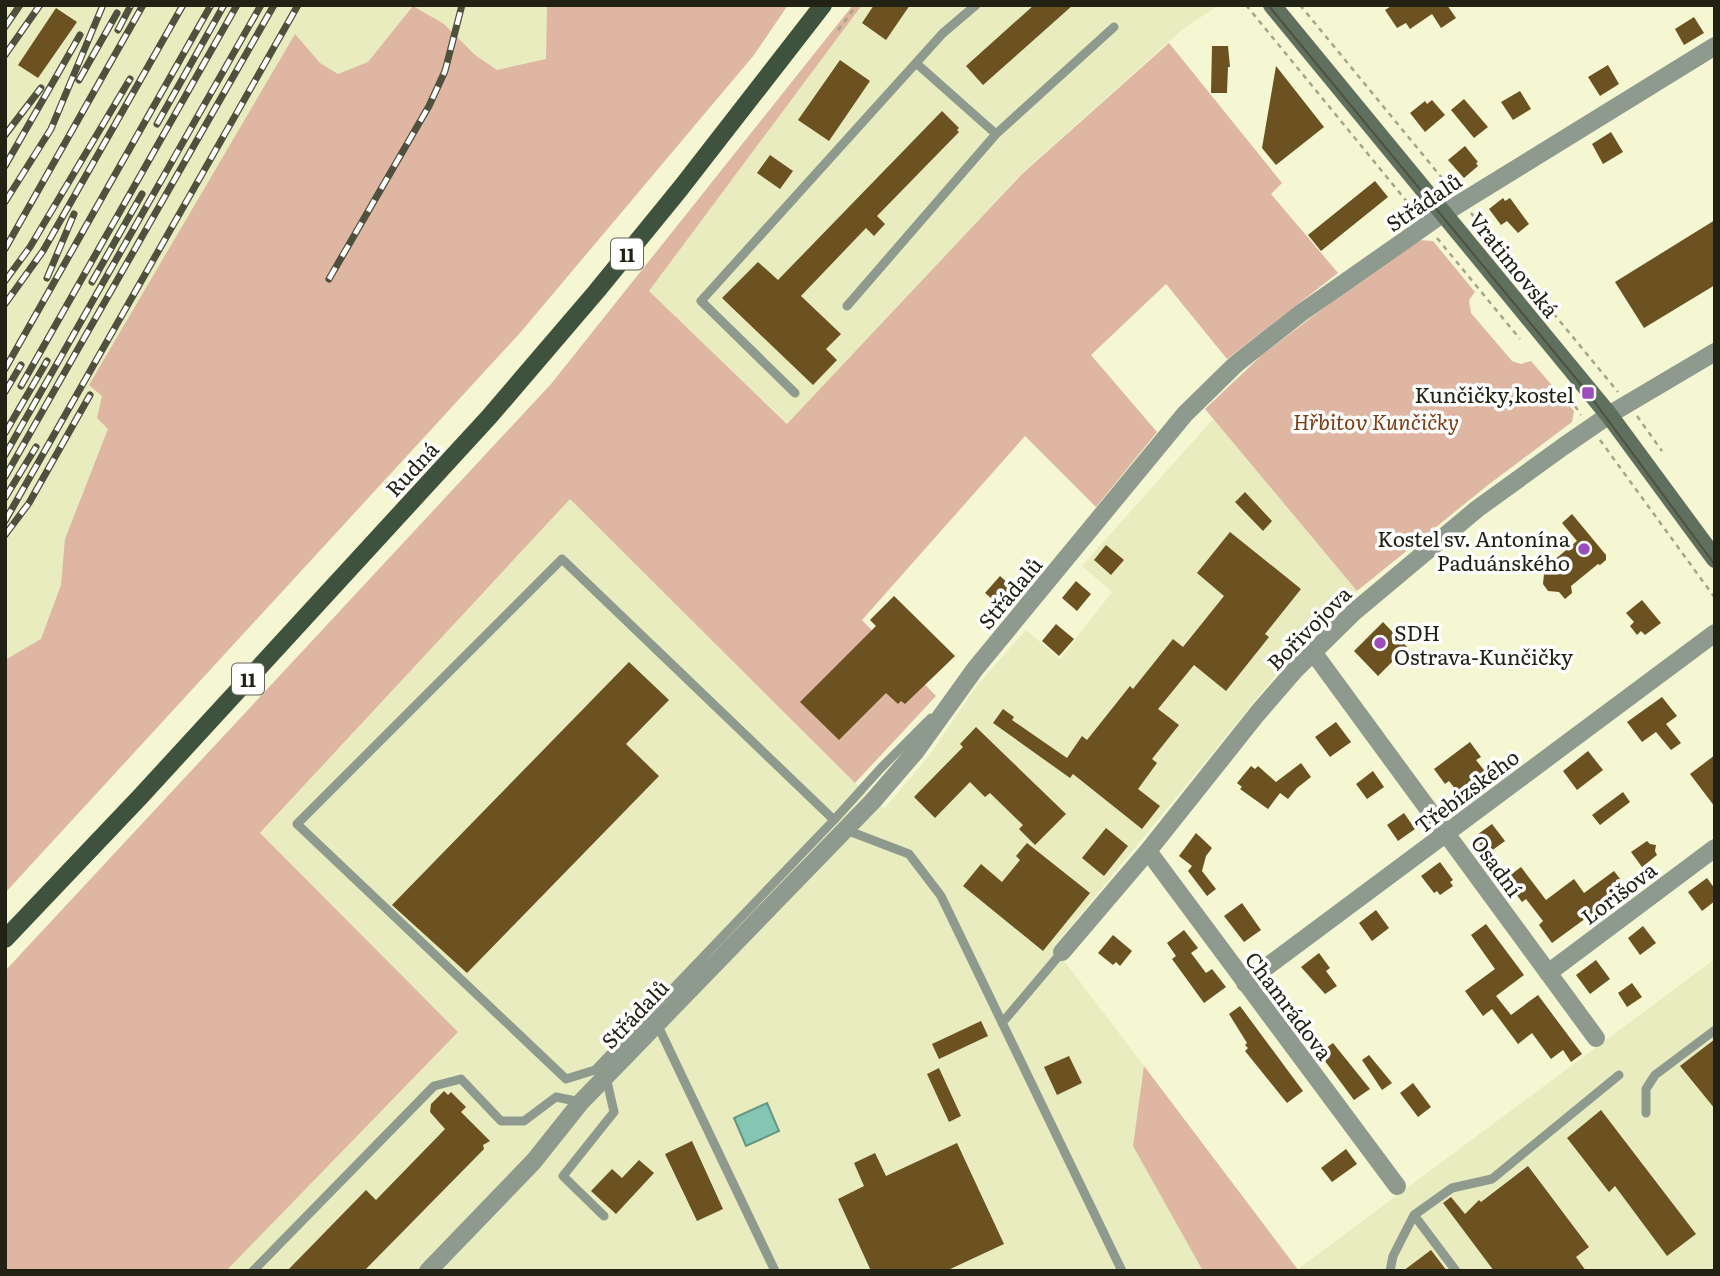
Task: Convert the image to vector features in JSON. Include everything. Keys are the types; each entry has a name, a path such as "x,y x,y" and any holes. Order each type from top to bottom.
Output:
{"main road":[{"name":"Rudná","path":"5,939 140,797 507,396 680,189 823,5"}],"street":[{"name":"Vratimovská","path":"1272,5 1609,415 1715,559"},
{"name":"Střádalů","path":"428,1271 534,1161 580,1102 839,825 916,751 959,690 1185,414 1237,364 1290,321 1444,213 1715,46"},
{"name":"Bořivojova","path":"1062,952 1257,714 1313,652 1394,577 1467,517 1590,427 1715,352"},
{"name":"Třebízského","path":"1245,983 1715,633"},
{"name":"Osadní","path":"1313,652 1596,1038"},
{"name":"Lorišova","path":"1548,972 1715,848"},
{"name":"Chamrádova","path":"1148,850 1397,1186"}],"lane":[{"path":"795,393 701,301 943,33 976,5"},
{"path":"847,306 996,134 1114,27"},
{"path":"916,63 996,134"},
{"path":"839,825 595,1070 566,1079 297,824 562,559 839,825 909,854 941,896 1122,1271"},
{"path":"1002,1023 1062,952"},
{"path":"657,1022 775,1271"},
{"path":"1646,1112 1646,1088 1655,1075 1715,1030"},
{"path":"604,1216 563,1176 614,1112 606,1075"},
{"path":"1390,1271 1393,1256 1414,1215 1452,1188 1492,1179 1619,1075"},
{"path":"253,1271 435,1086 460,1079 501,1121 524,1121 556,1097 580,1102"},
{"path":"1414,1215 1457,1271"}],"path":[{"path":"838,30 857,5"},
{"path":"1246,5 1520,339"},
{"path":"1300,5 1629,405 1662,451"},
{"path":"1575,406 1715,598"}],"shaded area":[{"path":"5,5 547,5 546,59 5,717"},
{"path":"862,5 1219,5 1183,29 1022,173 788,424 649,291"},
{"path":"1213,419 1357,591 1294,653 1053,948 1298,1269 1715,959 1715,1271 226,1271 458,1032 260,834 570,498 884,809 929,756 975,688 1026,630 1060,659 1112,592 1082,566"}],"green space":[{"path":"547,5 788,5 754,55 520,333 5,893 5,660 41,639 61,585 65,539 108,429 97,418 102,396 89,385 295,34 320,63 338,74 368,62 413,6 444,24 475,55 497,70 546,59"},
{"path":"853,5 862,5 649,291 787,424 1022,174 1169,43 1282,183 1271,194 1338,273 1227,359 1166,284 1091,355 1157,432 1096,507 1025,436 862,620 936,696 855,783 570,499 260,833 458,1032 226,1271 5,1271 5,971 551,384"},
{"name":"Hřbitov Kunčičky","path":"1418,240 1433,241 1475,292 1469,300 1471,313 1512,361 1521,364 1531,361 1574,411 1572,422 1488,485 1357,591 1205,409 1261,356"},
{"path":"1144,1066 1298,1270 1203,1271 1133,1146"}],"water":[{"path":"767,1103 779,1131 746,1146 734,1118"}],"building":[{"path":"874,5 910,5 886,40 862,23"},
{"path":"1034,5 1073,5 983,85 966,66"},
{"path":"1393,5 1447,5 1456,18 1441,28 1432,14 1410,29 1406,23 1397,28 1385,10"},
{"path":"56,8 77,22 38,78 18,65"},
{"path":"1694,17 1704,33 1684,45 1675,29"},
{"path":"1212,46 1228,46 1230,67 1227,93 1211,93"},
{"path":"840,60 870,81 829,141 798,120"},
{"path":"1608,65 1619,84 1600,96 1588,77"},
{"path":"1276,66 1324,127 1276,165 1262,148"},
{"path":"1520,91 1531,109 1513,120 1501,102"},
{"path":"1464,99 1488,127 1474,138 1451,110"},
{"path":"1432,100 1445,115 1425,132 1410,113 1425,101 1427,104"},
{"path":"942,111 959,128 959,132 877,216 885,224 874,236 866,228 801,296 841,334 826,349 837,360 813,385 722,298 758,262 778,280"},
{"path":"1611,132 1623,152 1603,164 1592,144"},
{"path":"1465,146 1478,162 1478,166 1464,178 1448,160"},
{"path":"770,155 793,171 780,189 757,173"},
{"path":"1375,181 1388,197 1321,251 1308,235"},
{"path":"1503,198 1505,201 1510,198 1529,224 1518,233 1507,221 1501,225 1489,209"},
{"path":"1715,220 1715,285 1644,328 1615,282"},
{"path":"1245,492 1272,521 1263,531 1235,502"},
{"name":"Kostel sv. Antonína Paduánského","path":"1572,514 1606,555 1606,560 1571,586 1572,593 1565,599 1559,592 1548,591 1543,584 1544,574 1538,566 1545,560 1553,561 1577,541 1562,523"},
{"path":"1230,532 1301,589 1265,634 1269,637 1226,691 1194,665 1158,709 1179,725 1152,759 1157,763 1138,789 1160,806 1142,829 1073,774 1070,778 993,723 1003,709 1014,717 1012,720 1067,758 1082,736 1087,740 1130,686 1133,689 1173,639 1183,647 1224,596 1197,573"},
{"path":"1106,545 1124,560 1111,575 1094,560"},
{"path":"1000,576 1018,592 1004,609 985,593"},
{"path":"1076,581 1091,594 1077,611 1062,598"},
{"path":"894,596 955,656 905,704 901,701 898,704 886,693 839,740 800,702 876,626 870,620"},
{"path":"1642,600 1661,623 1645,635 1641,631 1637,635 1630,626 1634,622 1626,613"},
{"path":"1383,622 1407,647 1378,676 1354,651"},
{"path":"1056,624 1074,639 1059,656 1042,641"},
{"path":"629,662 669,700 626,744 659,776 467,973 392,905"},
{"path":"1662,697 1677,716 1666,724 1681,743 1671,750 1656,732 1642,742 1627,722"},
{"path":"1336,722 1351,742 1330,757 1315,737"},
{"path":"976,727 1066,814 1035,845 1019,829 1023,825 990,793 985,797 970,782 935,818 914,797 963,747 960,744"},
{"path":"1470,742 1481,757 1476,760 1487,774 1460,795 1449,781 1445,784 1434,769"},
{"path":"1588,751 1603,770 1577,790 1563,771"},
{"path":"1715,755 1715,807 1690,774"},
{"path":"1301,763 1311,777 1288,799 1280,793 1268,809 1240,789 1242,787 1237,783 1251,766 1255,769 1258,766 1276,782"},
{"path":"1373,771 1384,787 1367,799 1356,784"},
{"path":"1623,792 1630,802 1600,825 1592,815"},
{"path":"1404,813 1415,829 1398,841 1387,825"},
{"path":"1492,824 1505,841 1487,854 1474,837"},
{"path":"1106,828 1128,846 1104,876 1082,858"},
{"path":"1196,833 1212,848 1206,856 1202,871 1216,889 1207,896 1188,871 1192,866 1179,856"},
{"path":"1647,841 1656,845 1657,855 1642,867 1631,852"},
{"path":"1027,843 1090,893 1043,951 963,886 981,864 1002,882 1020,860 1016,856"},
{"path":"1440,862 1453,880 1450,882 1453,886 1440,895 1437,891 1434,893 1421,876"},
{"path":"1521,867 1546,900 1574,879 1584,893 1614,871 1627,888 1552,943 1539,925 1543,921 1526,899 1522,902 1505,879"},
{"path":"1707,878 1715,889 1715,901 1702,911 1688,892"},
{"path":"1242,903 1261,930 1244,942 1224,916"},
{"path":"1376,910 1389,928 1372,941 1359,923"},
{"path":"1486,924 1524,975 1496,996 1511,1015 1538,995 1582,1054 1571,1062 1563,1050 1551,1059 1532,1033 1518,1044 1492,1009 1483,1016 1465,991 1495,969 1471,935"},
{"path":"1643,926 1656,943 1640,955 1628,938"},
{"path":"1184,930 1198,948 1191,953 1206,973 1212,969 1226,987 1204,1003 1172,959 1176,956 1167,943"},
{"path":"1113,935 1132,951 1120,966 1116,962 1113,965 1098,953"},
{"path":"1319,953 1330,968 1326,971 1337,986 1325,994 1301,967"},
{"path":"1596,960 1610,979 1590,994 1576,975"},
{"path":"1632,983 1642,997 1627,1007 1618,993"},
{"path":"1240,1006 1303,1091 1287,1103 1245,1051 1248,1048 1245,1045 1247,1043 1229,1014"},
{"path":"981,1021 988,1036 939,1059 932,1044"},
{"path":"1715,1039 1715,1109 1680,1066"},
{"path":"1333,1043 1370,1089 1354,1100 1319,1053"},
{"path":"1369,1055 1392,1083 1382,1090 1362,1060"},
{"path":"1069,1056 1082,1083 1057,1095 1044,1067"},
{"path":"939,1068 961,1116 949,1122 927,1074"},
{"path":"1413,1083 1431,1107 1418,1117 1400,1093"},
{"path":"444,1091 448,1095 451,1092 466,1107 461,1112 490,1141 483,1145 484,1149 364,1271 287,1271 366,1190 376,1200 445,1129 430,1112 431,1104"},
{"path":"1601,1110 1696,1234 1667,1256 1615,1186 1609,1192 1567,1138"},
{"path":"692,1141 723,1209 697,1221 665,1154"},
{"path":"957,1143 1004,1244 946,1271 871,1271 838,1199 864,1186 854,1163 875,1153 886,1176"},
{"path":"1346,1149 1357,1164 1332,1182 1321,1168"},
{"path":"639,1160 654,1173 616,1214 591,1191 612,1169 622,1178"},
{"path":"1528,1166 1589,1247 1576,1257 1586,1271 1494,1271 1443,1203 1451,1197 1465,1214 1479,1200 1481,1202"},
{"path":"1431,1250 1447,1271 1403,1271"}],"tram line":[{"path":"1268,5 1588,393 1715,565"}],"railway":[{"path":"5,27 20,5"},
{"path":"5,55 40,5"},
{"path":"5,202 51,129 103,5"},
{"path":"118,30 131,5"},
{"path":"5,249 143,5"},
{"path":"5,304 43,251 183,5"},
{"path":"5,369 211,5"},
{"path":"157,124 224,5"},
{"path":"21,386 237,5"},
{"path":"5,455 261,5"},
{"path":"5,477 274,5"},
{"path":"5,521 298,5"},
{"path":"329,279 429,106 445,71 462,5"},
{"path":"79,80 117,13"},
{"path":"5,166 80,35"},
{"path":"5,281 30,247 130,79"},
{"path":"5,135 41,88"},
{"path":"92,282 142,194"},
{"path":"47,278 74,214"},
{"path":"5,433 47,361"},
{"path":"5,392 21,365"},
{"path":"5,535 29,503 90,395"},
{"path":"5,498 36,447"}],"place":[{"name":"Kunčičky,kostel","path":"1588,393"},
{"name":"Kostel sv. Antonína Paduánského","path":"1584,549"},
{"name":"SDH Ostrava-Kunčičky","path":"1380,643"}]}
